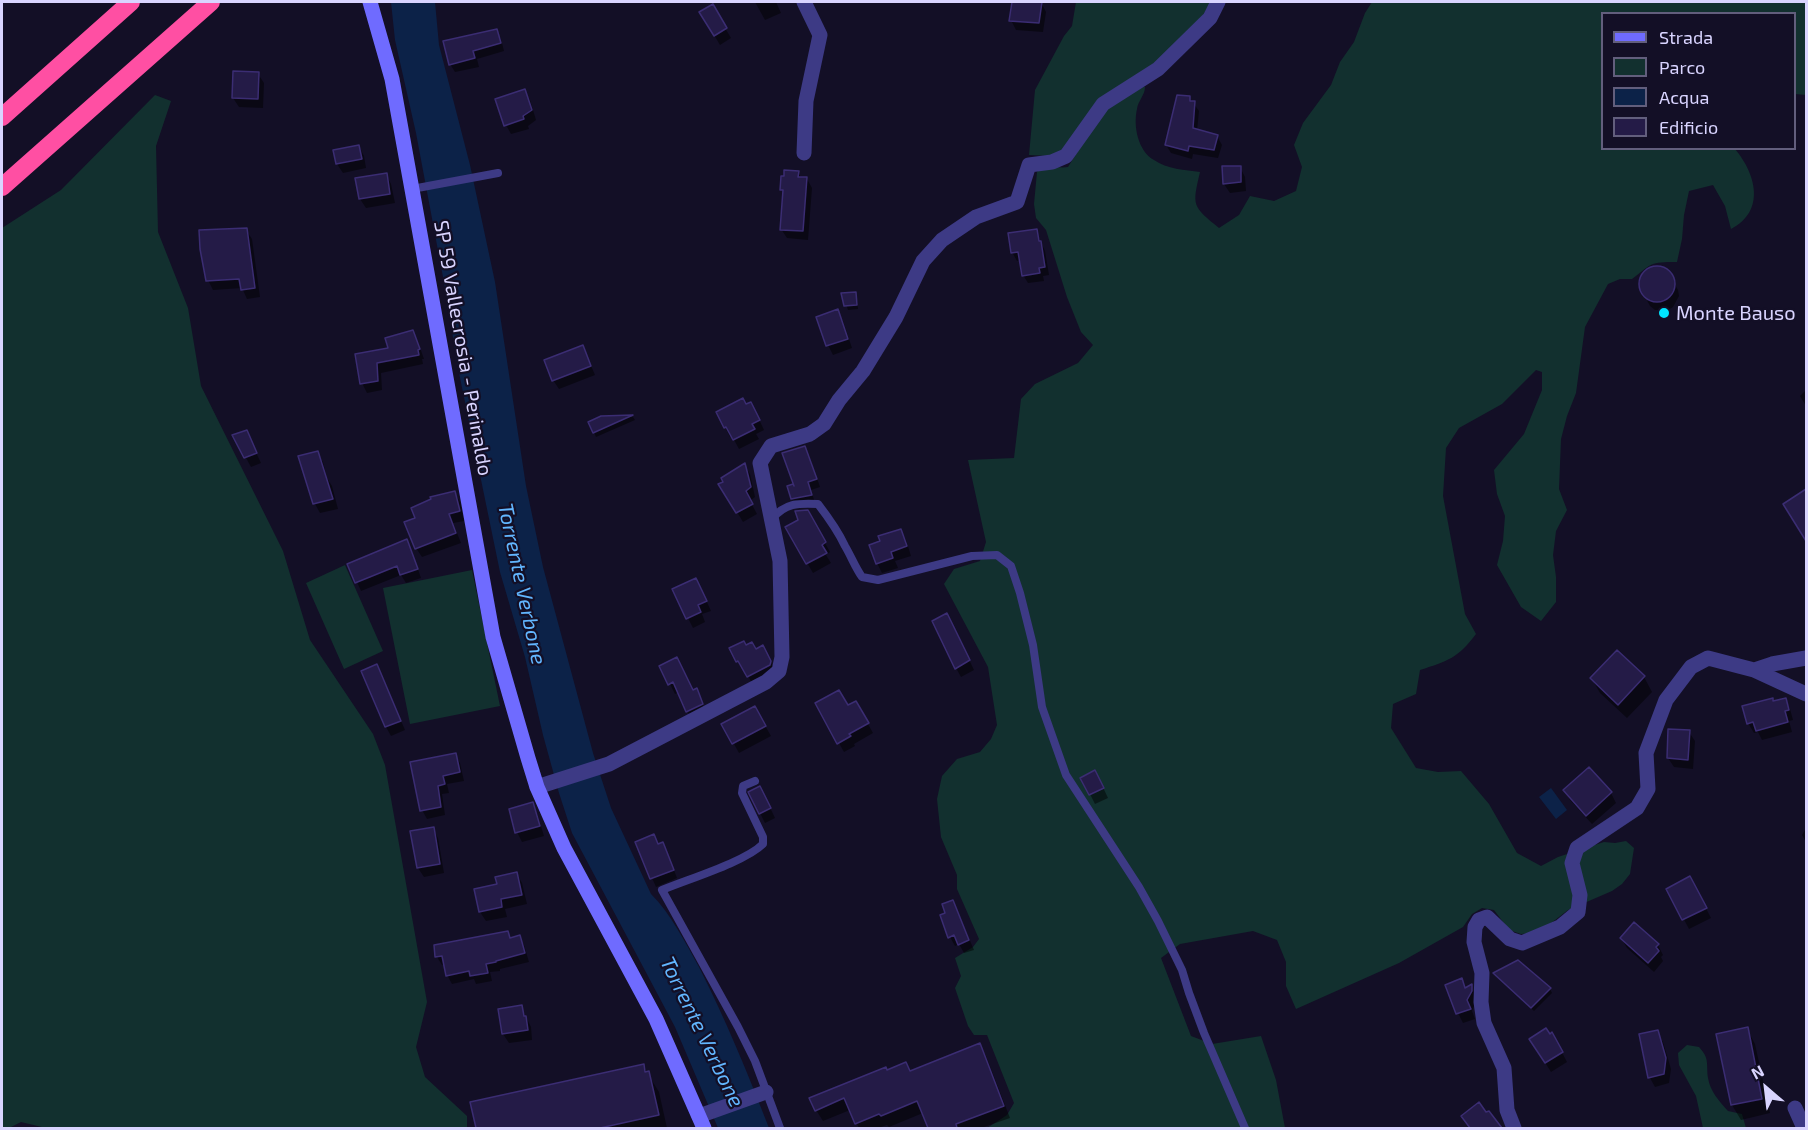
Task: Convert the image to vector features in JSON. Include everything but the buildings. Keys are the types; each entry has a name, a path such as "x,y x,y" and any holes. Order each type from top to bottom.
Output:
{"highway":[{"path":"2,117 131,2"},
{"path":"2,187 211,2"}],"main road":[{"name":"SP 59 Vallecrosia - Perinaldo","path":"370,2 419,188 493,637 537,787 564,848 656,1019 703,1119"}],"street":[{"path":"804,2 820,35 806,101 804,153"},
{"path":"537,787 609,764 766,682 779,671 783,657 780,561 760,463 771,446 810,434 824,424 839,400 863,371 896,317 923,261 942,240 976,217 1017,202 1029,165 1052,162 1066,156 1103,104 1158,69 1210,18 1218,2"},
{"path":"1514,1128 1507,1110 1504,1068 1484,1023 1481,1002 1482,973 1474,942 1475,927 1479,920 1487,917 1510,939 1522,943 1560,927 1578,912 1580,896 1572,863 1577,848 1637,808 1648,789 1646,753 1666,700 1691,667 1708,658 1754,670 1806,694"},
{"path":"1754,670 1806,658"},
{"path":"703,1119 763,1093"},
{"path":"1795,1108 1804,1128"}],"lane":[{"path":"419,188 498,173"},
{"path":"772,519 780,509 799,503 818,504 832,521 861,577 878,580 972,556 997,555 1011,566 1033,645 1042,707 1066,775 1139,887 1163,931 1182,970 1204,1034 1245,1128"},
{"path":"755,781 743,786 742,793 763,837 763,844 755,852 738,860 662,890 755,1061 763,1093 780,1128"}],"green space":[{"path":"1076,2 1211,2 1197,25 1062,151 1050,156 1029,155 1035,90 1064,36 1072,26"},
{"path":"1372,2 1806,2 1806,95 1796,94 1796,12 1601,12 1601,150 1736,150 1752,181 1753,202 1742,221 1731,229 1725,206 1713,185 1689,191 1677,262 1656,263 1632,279 1620,279 1608,284 1585,327 1576,393 1561,439 1559,489 1567,510 1556,531 1553,555 1556,602 1541,621 1521,607 1497,565 1503,541 1505,516 1497,494 1494,470 1524,434 1542,390 1542,372 1536,370 1502,404 1459,428 1446,448 1443,496 1465,614 1476,634 1452,658 1420,670 1416,694 1393,704 1391,728 1416,768 1438,772 1461,771 1489,804 1517,853 1541,866 1558,857 1604,842 1626,841 1634,848 1630,874 1612,891 1568,910 1534,933 1521,934 1509,930 1494,910 1482,908 1472,914 1463,927 1399,963 1296,1009 1286,986 1286,962 1277,940 1253,931 1180,944 1161,958 1191,1036 1212,1044 1261,1036 1276,1080 1285,1128 987,1128 1007,1115 1014,1103 987,1035 974,1035 968,1026 955,988 961,976 955,958 973,947 979,939 957,889 957,875 941,837 937,799 942,776 957,759 980,752 991,739 997,725 988,667 944,584 954,569 980,561 986,542 968,460 1014,458 1021,399 1035,384 1078,363 1093,345 1081,332 1067,297 1046,230 1036,218 1034,204 1037,172 1048,167 1068,167 1102,112 1141,86 1145,87 1145,90 1138,106 1136,130 1144,151 1159,163 1176,169 1200,172 1196,204 1199,210 1219,228 1239,215 1250,196 1274,201 1296,191 1302,167 1294,145 1303,123 1331,85 1340,62 1354,42 1365,13"},
{"path":"155,95 171,101 156,146 158,232 188,308 201,386 283,551 310,640 373,734 385,765 427,1002 416,1047 425,1077 467,1116 467,1128 46,1128 21,1122 9,1128 2,1128 2,228 61,190"},
{"path":"345,565 383,651 344,669 306,583"},
{"path":"472,570 500,706 410,724 383,588"},
{"path":"1687,1045 1699,1047 1702,1051 1706,1058 1709,1083 1713,1092 1728,1111 1742,1114 1746,1128 1703,1128 1696,1096 1679,1065 1678,1053"}],"water":[{"name":"Torrente Verbone","path":"391,2 435,2 439,45 470,165 495,282 526,486 543,567 593,753 611,808 651,894 677,929 709,987 769,1128 718,1128 675,1027 572,833 543,735 525,657 500,572 458,368 416,133 395,40"},
{"path":"1551,788 1567,810 1556,819 1539,797"}],"place":[{"name":"Monte Bauso","path":"1664,313"}]}
